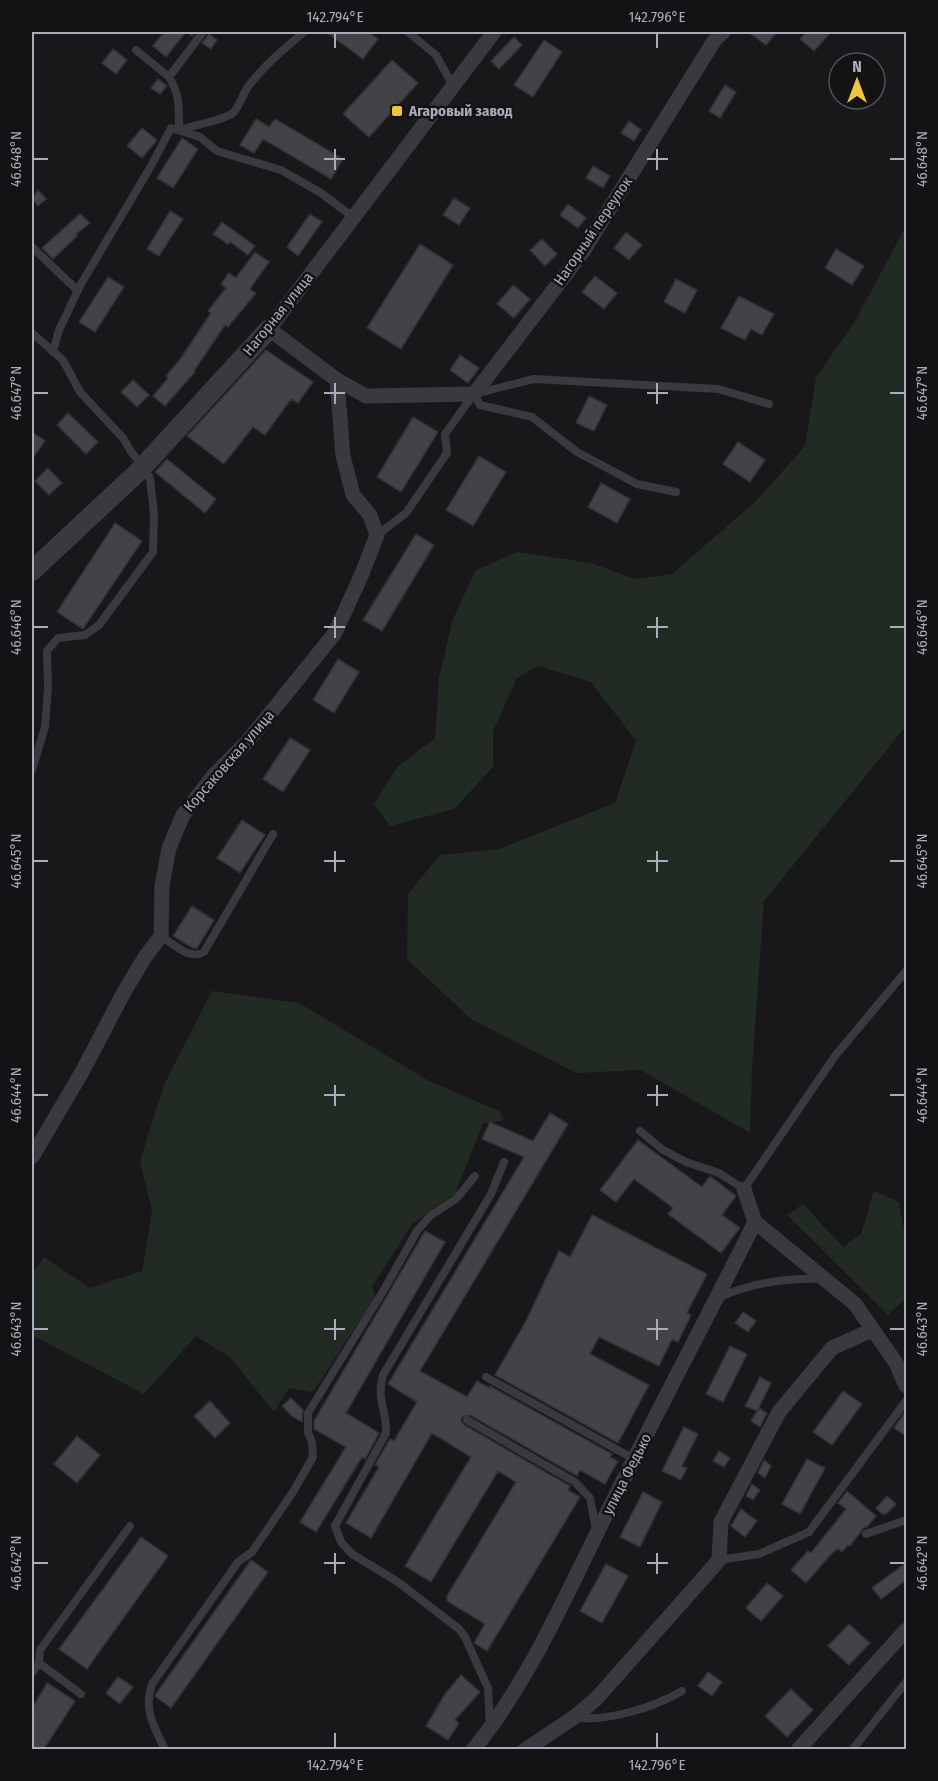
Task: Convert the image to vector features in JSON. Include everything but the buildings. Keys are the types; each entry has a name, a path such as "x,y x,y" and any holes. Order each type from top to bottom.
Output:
{"street":[{"name":"Нагорная улица","path":"32,571 143,467 269,329 494,32"},
{"name":"Нагорный переулок","path":"474,394 582,253 714,41 723,32"},
{"path":"269,329 337,380 366,396 474,394"},
{"path":"337,380 346,466 353,495 370,515 376,536"},
{"name":"Корсаковская улица","path":"161,936 162,886 169,848 183,815 214,775 247,742 335,633 376,536"},
{"path":"32,1157 82,1072 124,992 161,936"},
{"path":"744,1189 755,1222 855,1304 896,1364 906,1386"},
{"name":"улица Федько","path":"473,1749 490,1729 550,1631 634,1459 755,1222"},
{"path":"525,1749 573,1718 596,1699 719,1560 721,1522 779,1412 832,1348 872,1330"},
{"path":"798,1749 906,1630"}],"lane":[{"path":"170,77 203,32"},
{"path":"179,130 198,123 216,121 234,112 247,87 264,67 304,32"},
{"path":"408,32 436,55 453,86"},
{"path":"136,50 170,77 175,85 179,103 179,130"},
{"path":"53,352 59,330 78,291 171,128 200,136 217,151 281,170 337,203 353,217"},
{"path":"32,247 78,291"},
{"path":"32,333 63,360 80,392 123,438 143,467 150,478 154,514 153,552 99,625 85,635 58,638 47,651 48,687 45,727 32,770"},
{"path":"376,536 406,513 447,453 444,434 474,394 534,379 718,389 769,404"},
{"path":"474,394 480,405 532,417 577,452 637,484 676,492"},
{"path":"161,936 192,955 204,952 273,834"},
{"path":"640,1131 671,1154 686,1162 719,1173 744,1189 835,1056 906,971"},
{"path":"490,1729 488,1688 465,1637 459,1629 398,1582 352,1554 341,1542 335,1527 386,1433 387,1421 379,1388 383,1375 491,1194 504,1162"},
{"path":"165,1749 147,1707 152,1684 238,1562 252,1552 293,1492 313,1456 308,1413 385,1288 417,1231 430,1216 456,1199 475,1176"},
{"path":"716,1299 729,1293 778,1281 825,1279"},
{"path":"486,1377 634,1459"},
{"path":"719,1560 759,1554 809,1532 906,1401"},
{"path":"467,1420 575,1482 590,1498 597,1533"},
{"path":"866,1534 906,1520"},
{"path":"32,1673 39,1663 40,1650 130,1526"},
{"path":"39,1663 81,1694"},
{"path":"852,1749 906,1682"},
{"path":"573,1718 601,1718 638,1709 662,1701 682,1690"}],"shaded area":[{"path":"906,226 906,726 764,901 752,1067 750,1133 641,1070 576,1073 471,1019 407,959 408,894 440,855 499,849 615,803 636,741 591,682 538,666 517,678 493,731 493,767 454,809 390,826 374,804 397,767 435,738 439,677 453,619 475,571 517,552 591,563 635,579 672,574 756,501 805,446 816,377 854,323"},
{"path":"212,991 299,1003 429,1081 499,1111 504,1120 483,1124 455,1194 413,1223 372,1287 376,1296 313,1392 289,1388 274,1412 231,1358 196,1336 144,1394 32,1335 32,1274 44,1257 90,1288 142,1271 152,1211 140,1161 164,1085"},
{"path":"874,1191 899,1202 906,1241 906,1298 888,1315 787,1215 803,1204 843,1247 861,1234"}],"place":[{"name":"Агаровый завод","path":"397,111"}]}
